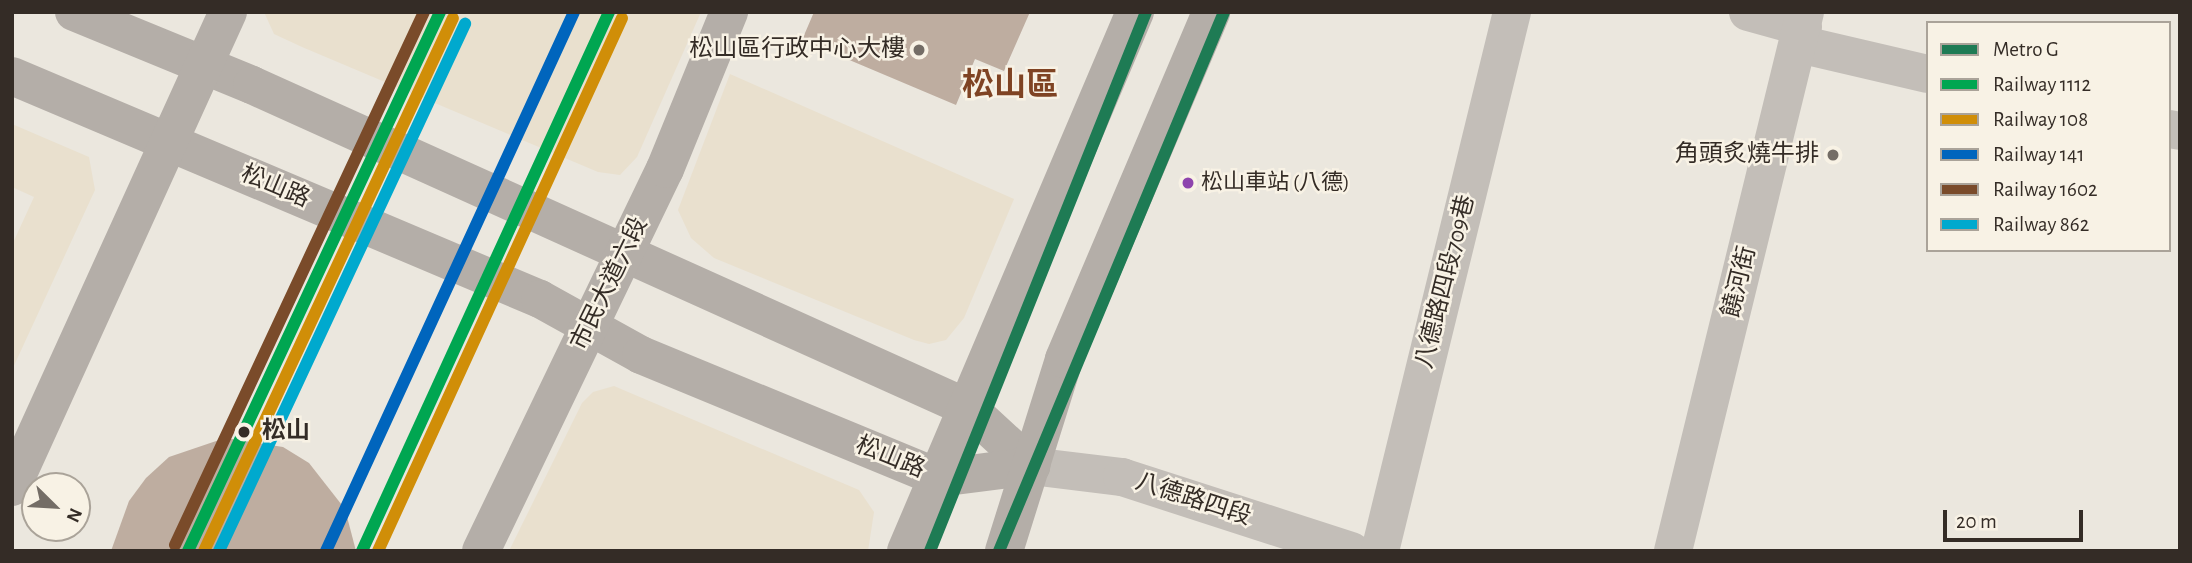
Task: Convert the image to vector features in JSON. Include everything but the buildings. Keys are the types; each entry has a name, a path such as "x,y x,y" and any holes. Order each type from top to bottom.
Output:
{"main road":[{"path":"74,12 203,65 968,408 1031,466"},
{"path":"12,487 228,12"},
{"name":"市民大道六段","path":"481,551 625,256 729,12"},
{"path":"906,551 1135,12"},
{"path":"1004,551 1064,359 1211,12"},
{"name":"松山路","path":"12,76 540,299 641,355 939,478 1031,466"}],"street":[{"name":"八德路四段709巷","path":"1380,551 1512,12"},
{"path":"1748,12 1802,28 1926,73"},
{"name":"饒河街","path":"1673,551 1802,28"},
{"name":"八德路四段","path":"1031,466 1122,477 1351,551"}],"shaded area":[{"path":"264,12 701,12 637,157 620,175 598,172 302,47 274,34"},
{"path":"730,74 1014,199 964,318 946,340 929,344 914,340 714,258 691,238 678,210"},
{"path":"12,124 89,157 95,190 12,370 12,245 34,197 12,187"},
{"path":"614,386 859,490 874,512 868,551 509,551 582,403 593,392"}],"metro line":[{"name":"G","path":"930,551 1146,12"},
{"name":"G","path":"999,551 1224,12"}],"rail line":[{"name":"1602","path":"175,545 424,12"},
{"name":"1112","path":"188,551 440,12"},
{"name":"141","path":"326,551 574,12"},
{"name":"1112","path":"362,551 609,12"},
{"name":"108","path":"204,551 453,18"},
{"name":"108","path":"378,551 622,18"},
{"name":"862","path":"219,551 465,24"}],"place":[{"name":"松山區行政中心大樓","path":"919,50"},
{"name":"角頭炙燒牛排","path":"1833,155"},
{"name":"松山車站 (八德)","path":"1188,183"},
{"name":"松山","path":"244,432"}],"district":[{"name":"松山區","path":"1010,85"}]}
